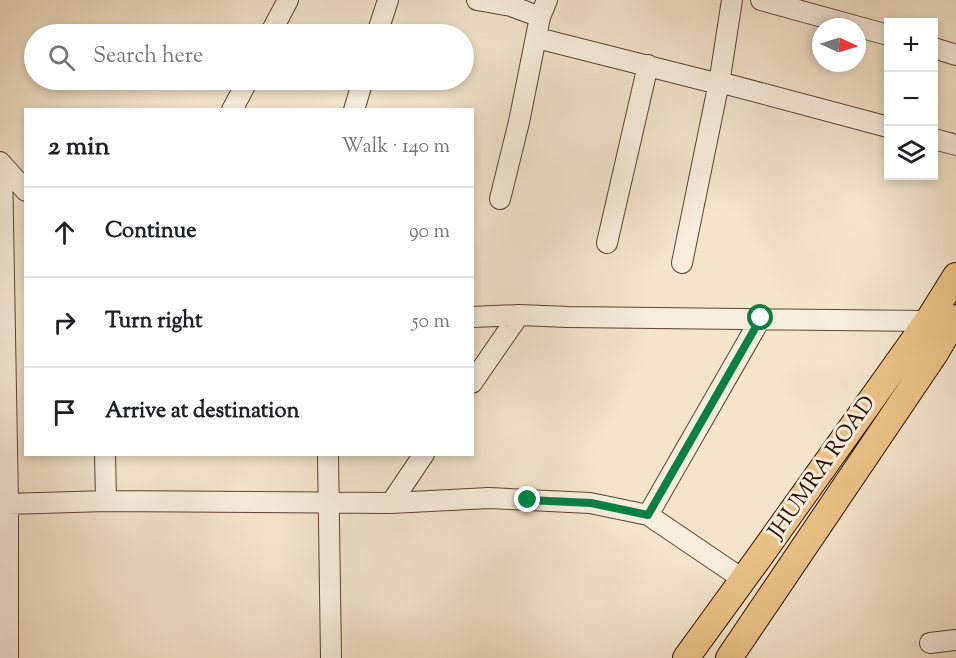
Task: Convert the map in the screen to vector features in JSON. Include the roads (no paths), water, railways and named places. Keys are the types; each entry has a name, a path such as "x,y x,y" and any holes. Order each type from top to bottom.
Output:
{"main road":[{"name":"JHUMRA ROAD","path":"729,658 943,324 956,276"},
{"name":"JHUMRA ROAD","path":"686,658 943,324"}],"street":[{"path":"275,24 288,0"},
{"path":"380,24 388,0"},
{"path":"477,0 544,8 500,199"},
{"path":"682,262 719,83 732,0"},
{"path":"765,0 884,34"},
{"path":"536,42 541,39 884,126"},
{"path":"938,50 956,55"},
{"path":"607,243 648,65"},
{"path":"233,108 243,90"},
{"path":"355,108 360,90"},
{"path":"938,141 956,146"},
{"path":"1,163 24,189"},
{"path":"1,163 8,504 8,658"},
{"path":"474,317 519,315 761,318 943,324"},
{"path":"474,380 519,315"},
{"path":"648,515 761,318"},
{"path":"105,456 106,501"},
{"path":"328,456 332,658"},
{"path":"391,503 423,456"},
{"path":"8,504 106,501 391,503 489,498 591,503 648,515 744,580"},
{"path":"930,642 956,640"}]}
